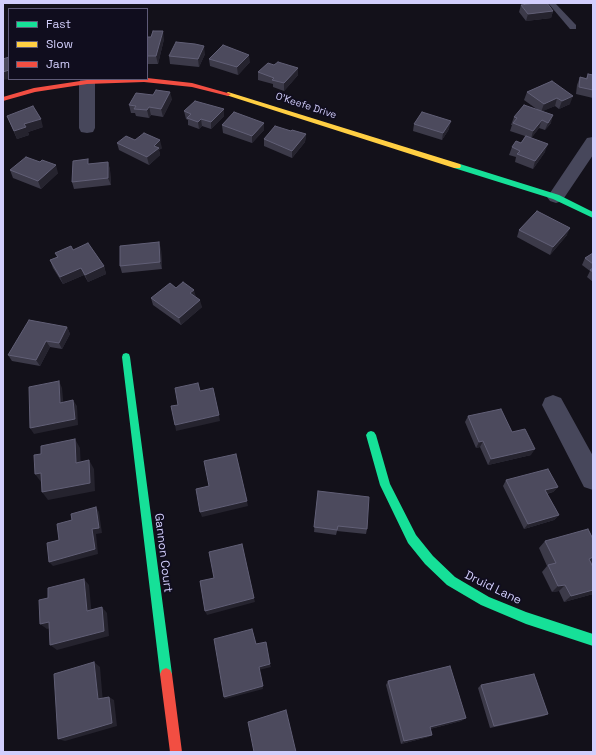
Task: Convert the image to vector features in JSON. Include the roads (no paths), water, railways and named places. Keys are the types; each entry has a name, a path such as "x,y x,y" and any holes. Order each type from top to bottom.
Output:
{"street":[{"name":"O'Keefe Drive","path":"3,99 34,90 87,82 144,80 192,85 216,90 556,197 593,214"},
{"path":"87,82 87,128"},
{"path":"556,197 593,142"},
{"name":"Gannon Court","path":"126,357 176,752"},
{"path":"553,405 593,479"},
{"name":"Druid Lane","path":"371,435 385,485 412,540 429,560 452,581 485,601 593,640"}],"lane":[{"path":"551,3 573,27"}]}
